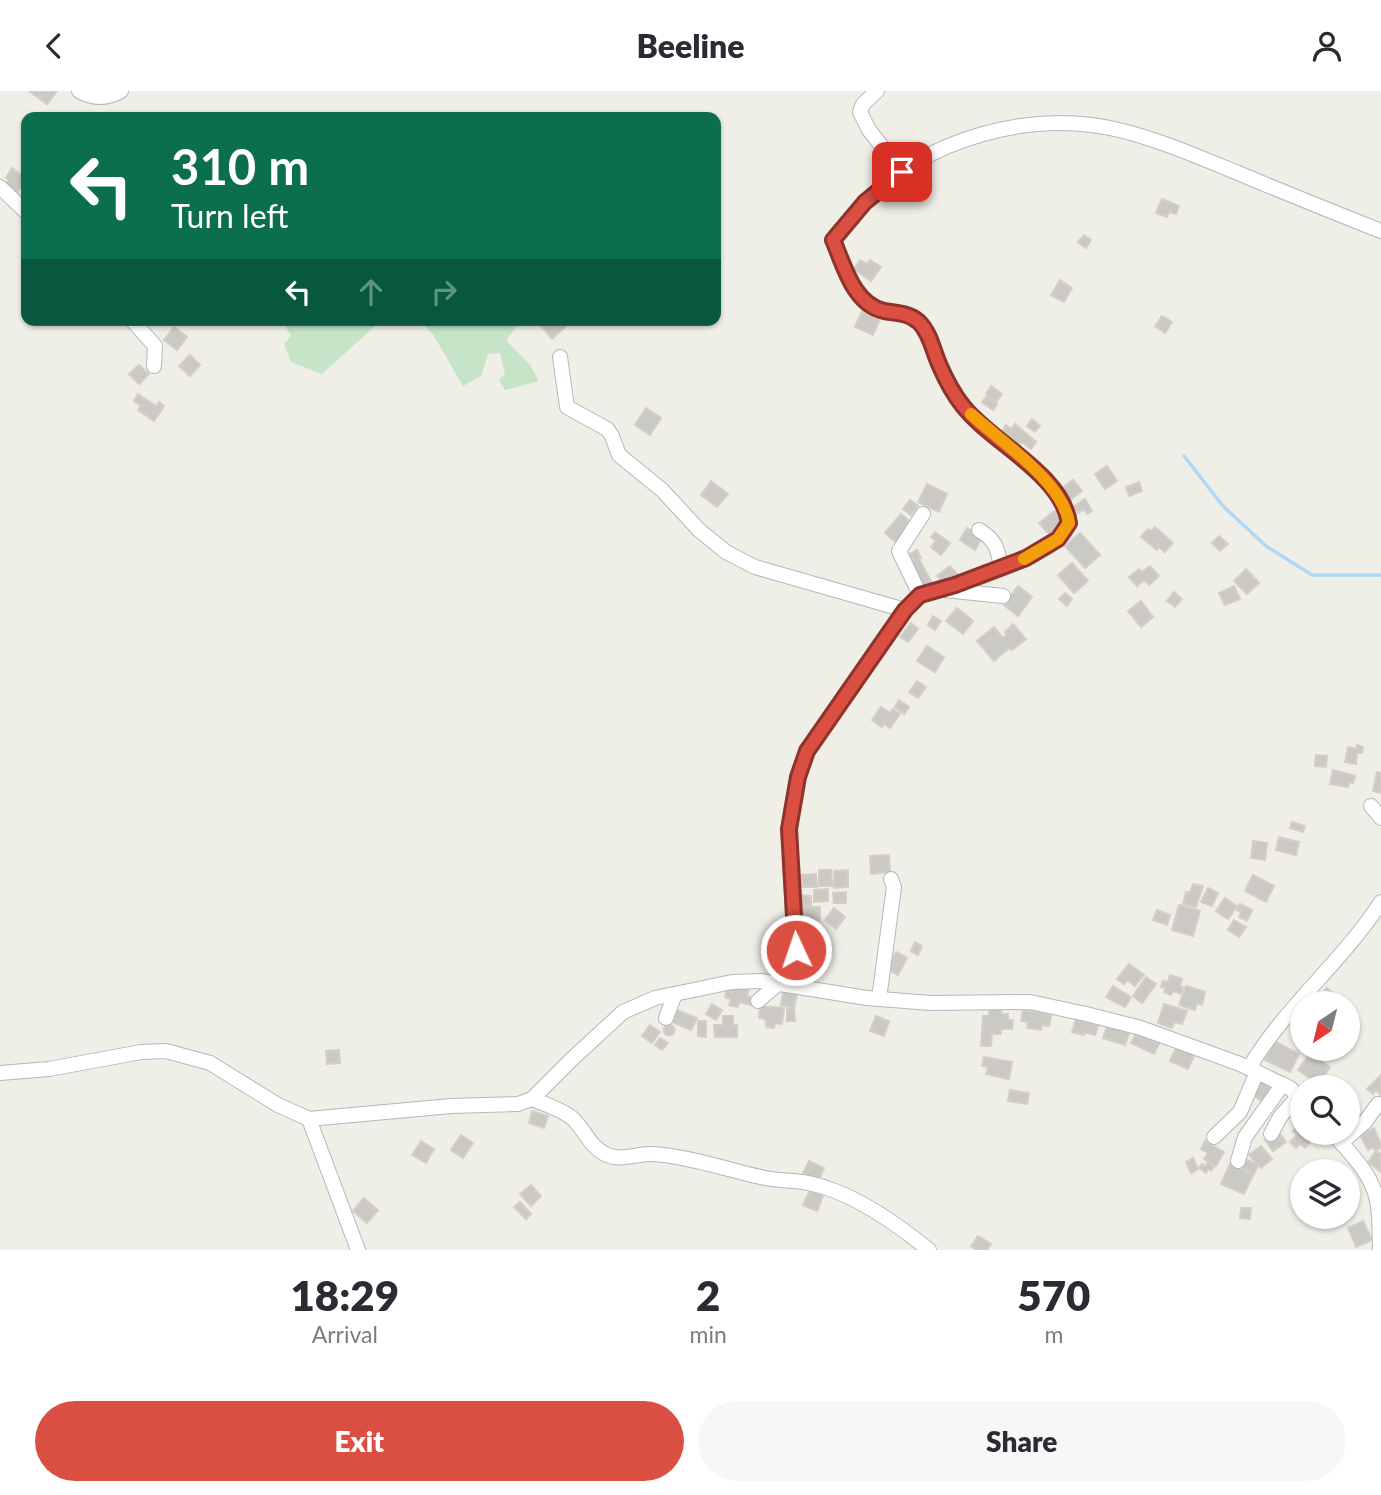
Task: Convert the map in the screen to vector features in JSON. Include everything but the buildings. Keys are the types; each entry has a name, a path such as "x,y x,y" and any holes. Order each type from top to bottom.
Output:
{"street":[{"path":"79,91 103,98 121,91"},
{"path":"877,91 863,104 860,112 869,130 902,172"},
{"path":"758,1001 786,983 796,950 789,829 798,777 807,751 905,610 920,595 1026,558 1058,539 1069,523 1068,513 1046,482 963,406 940,366 926,331 917,320 908,315 880,310 868,304 857,293 833,240 865,202 902,172 941,150 981,134 1024,125 1068,123 1104,128 1164,143 1381,231"},
{"path":"0,187 21,207"},
{"path":"137,326 155,346 153,366"},
{"path":"560,356 567,407 607,429 619,455 663,490 699,530 726,552 755,567 905,610"},
{"path":"920,595 899,551 923,514"},
{"path":"979,530 992,537 998,546 1001,568"},
{"path":"940,589 1003,596"},
{"path":"1371,806 1381,818"},
{"path":"879,999 894,887 891,880"},
{"path":"1214,1137 1240,1112 1253,1070 1275,1028 1328,970 1381,903"},
{"path":"0,1073 49,1069 141,1052 166,1051 210,1063 278,1105 309,1119 451,1106 518,1104 532,1099 624,1013 655,998 732,982 761,981 879,999 931,1003 1030,1002 1142,1028 1253,1070 1283,1084 1290,1092"},
{"path":"666,1018 675,994"},
{"path":"1238,1161 1245,1137 1283,1084"},
{"path":"532,1099 569,1116 588,1141 609,1156 666,1156 701,1161 766,1178 810,1183 875,1211 901,1227 929,1250"},
{"path":"1360,1125 1378,1104"},
{"path":"1271,1134 1280,1117 1290,1106"},
{"path":"309,1119 358,1250"},
{"path":"1342,1145 1374,1189 1380,1250"}],"green space":[{"path":"285,326 375,326 322,374 291,362 284,344 291,336"},
{"path":"425,326 517,326 506,340 530,365 539,381 505,390 499,380 505,374 500,353 488,354 481,376 463,386 434,336"}],"waterway":[{"path":"1184,456 1223,506 1266,546 1312,575 1381,575"}],"slow traffic":[{"path":"971,414 1046,482 1068,513 1066,531 1058,539 1024,559"}],"route":[{"path":"796,950 789,829 798,777 807,751 905,610 920,595 1026,558 1058,539 1069,523 1068,513 1046,482 963,406 940,366 926,331 917,320 868,304 857,293 850,279 833,240 865,202 902,172"}]}
